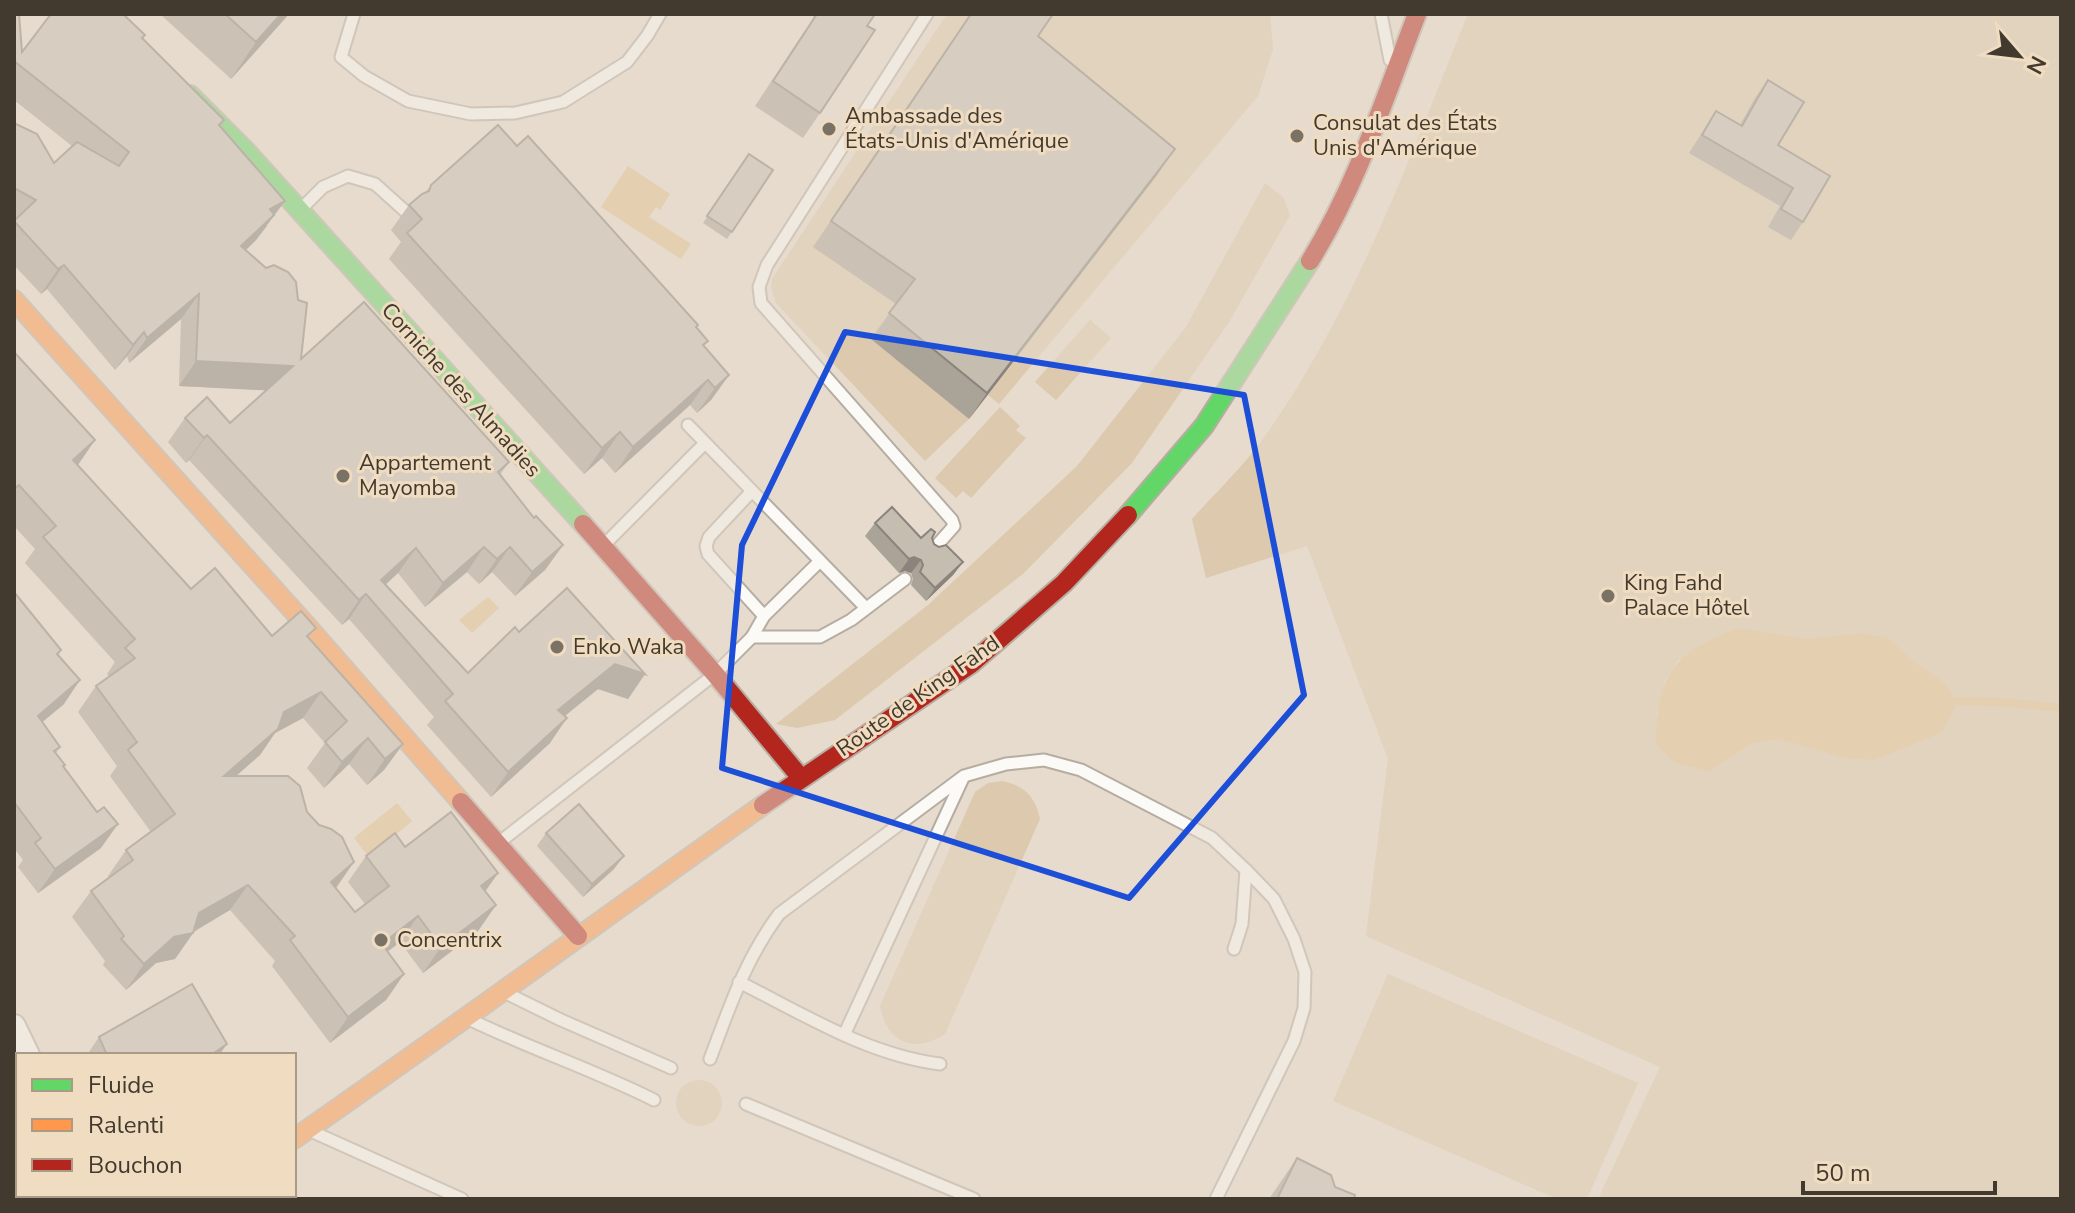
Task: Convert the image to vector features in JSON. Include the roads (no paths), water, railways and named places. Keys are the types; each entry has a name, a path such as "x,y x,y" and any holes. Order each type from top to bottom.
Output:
{"street":[{"name":"Route de King Fahd","path":"301,1134 505,992 578,936 801,778 971,664 1064,583 1152,490 1204,426 1264,336 1325,237 1353,178 1417,14"},
{"name":"Corniche des Almadies","path":"172,77 246,151 603,546 801,778"},
{"path":"14,300 286,602 578,936"},
{"path":"14,1026 27,1053"}],"lane":[{"path":"354,14 341,57 364,76 408,101 471,114 515,113 563,102 627,62 660,14"},
{"path":"927,14 767,265 759,287 761,303 952,520 954,526 950,534 931,552"},
{"path":"1381,14 1393,75"},
{"path":"299,211 323,187 348,176 375,184 405,211"},
{"path":"688,425 866,608"},
{"path":"603,546 705,443"},
{"path":"752,491 709,537 706,546 708,554 764,616"},
{"path":"498,844 715,674 752,637 764,616 820,561"},
{"path":"752,637 820,637 905,579"},
{"path":"710,1059 757,943 779,914 964,776 1006,764 1044,760 1081,770 1212,838 1274,899 1294,939 1305,972 1304,1008 1294,1041 1216,1199"},
{"path":"844,1035 964,776"},
{"path":"1234,949 1242,924 1246,870"},
{"path":"739,982 844,1035 906,1060 940,1064"},
{"path":"505,992 671,1068"},
{"path":"467,1018 523,1045 610,1077 654,1100"},
{"path":"746,1104 974,1199"},
{"path":"301,1134 457,1198"}],"waterway":[{"path":"1949,701 2061,708"}],"place":[{"name":"Ambassade des États-Unis d'Amérique","path":"829,129"},
{"name":"Consulat des États Unis d'Amérique","path":"1297,136"},
{"name":"Appartement Mayomba","path":"343,476"},
{"name":"King Fahd Palace Hôtel","path":"1608,596"},
{"name":"Enko Waka","path":"557,647"},
{"name":"Concentrix","path":"381,940"}]}
